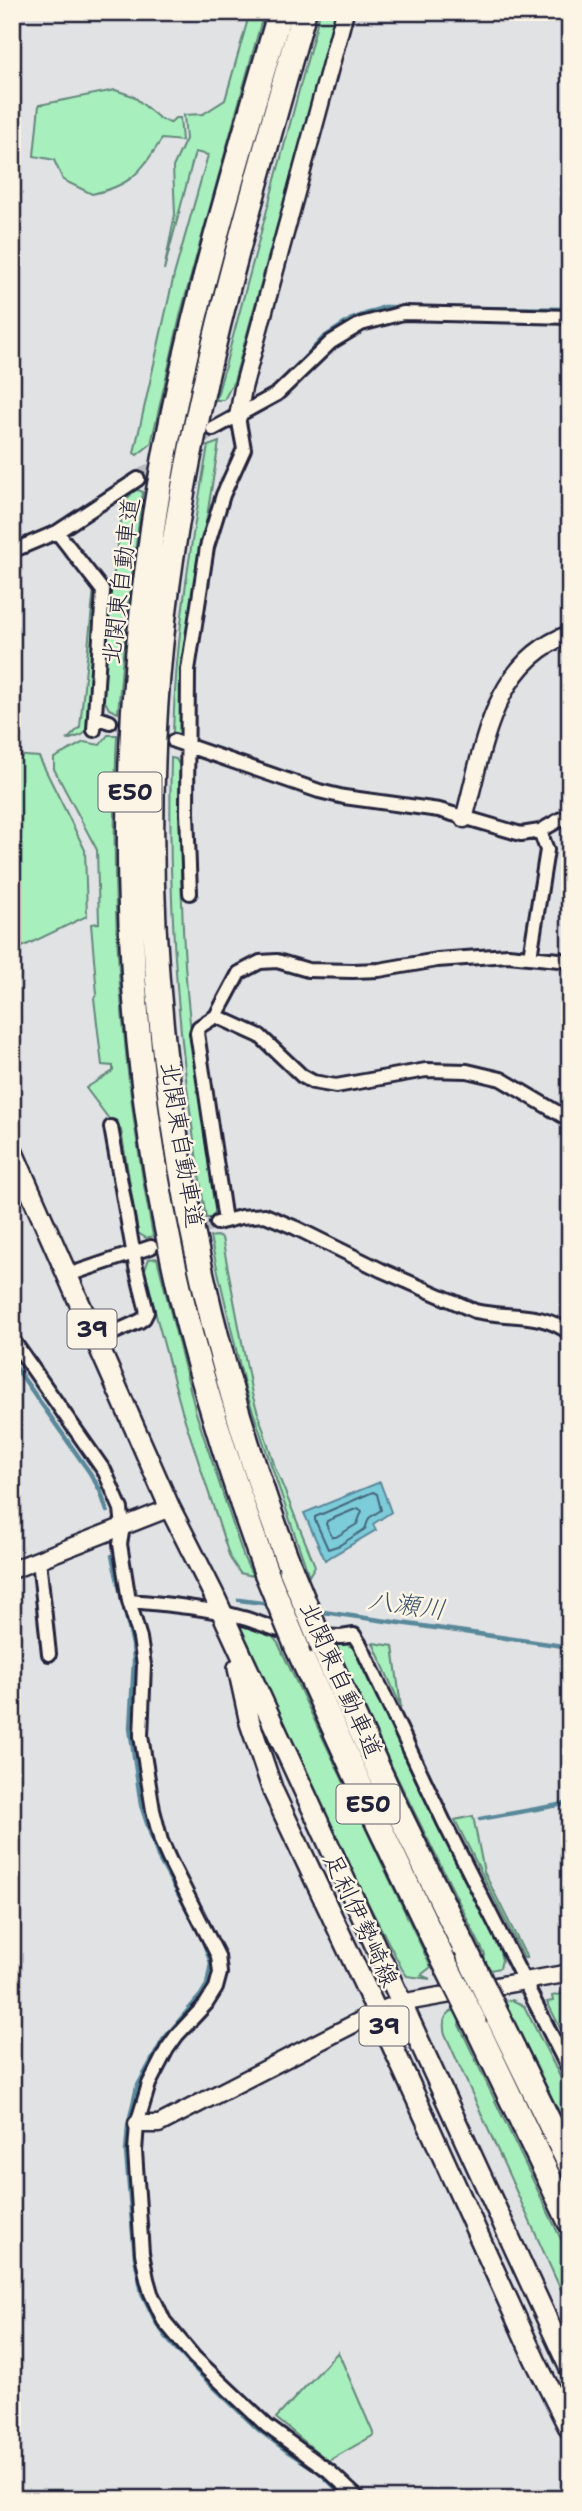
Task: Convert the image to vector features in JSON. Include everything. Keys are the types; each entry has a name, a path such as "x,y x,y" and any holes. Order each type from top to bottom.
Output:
{"highway":[{"name":"北関東自動車道","path":"280,12 196,310 163,466 142,609 135,682 129,814 134,974 148,1117 186,1316 223,1448 267,1572 297,1647 372,1811 570,2222"},
{"name":"北関東自動車道","path":"304,12 220,314 176,528 158,684 153,812 153,896 162,1030 187,1208 209,1309 244,1437 291,1570 323,1648 392,1799 570,2165"}],"main road":[{"name":"足利伊勢崎線","path":"12,1150 170,1508 401,2003 565,2346 570,2369"},
{"name":"足利伊勢崎線","path":"221,1613 233,1646 260,1759 535,2360 570,2430"}],"street":[{"path":"190,893 188,670 198,599 212,527 244,449 238,417 243,388 345,12"},
{"path":"213,429 277,394 331,342 361,324 383,316 403,313 570,317"},
{"path":"12,551 57,532 138,479"},
{"path":"57,532 103,591 94,724 110,722"},
{"path":"464,819 499,698 520,667 540,649 570,634"},
{"path":"174,741 344,797 412,805 521,834 540,831 561,819"},
{"path":"530,957 547,850 540,831"},
{"path":"570,961 508,955 437,960 379,970 353,971 308,970 277,961 260,962 239,973 216,1016 199,1027 197,1033 221,1222 265,1215 475,1311 526,1315 554,1324 570,1333"},
{"path":"216,1016 260,1036 302,1076 313,1082 336,1086 353,1085 426,1070 467,1071 501,1079 570,1120"},
{"path":"97,1340 140,1321 146,1315 111,1127"},
{"path":"68,1275 151,1247"},
{"path":"12,1339 106,1472 121,1509 123,1527 120,1544 129,1601 140,1638 144,1665 141,1710 143,1753 155,1819 169,1859 218,1956 220,1973 212,1996 177,2035 157,2067 145,2094 137,2124 135,2151 144,2267 151,2293 164,2321 194,2357 259,2418 329,2471 359,2499"},
{"path":"12,1570 170,1508"},
{"path":"39,1560 49,1654"},
{"path":"129,1601 242,1617 277,1632 341,1637 354,1635 438,1811 570,2072"},
{"path":"137,2124 159,2124 377,2012 401,2003 570,1973"}],"green space":[{"path":"250,12 264,12 181,312 151,444 137,455 134,453 174,275 208,155 195,152 164,270 175,214 173,167 186,139 184,115 203,114 225,100"},
{"path":"320,12 336,12 234,381 224,400 216,400"},
{"path":"115,90 133,96 159,118 170,123 175,118 180,118 182,141 162,139 134,176 117,186 92,194 63,180 54,160 34,156 39,105"},
{"path":"219,442 184,659 181,736 173,732 185,588 208,446"},
{"path":"138,490 143,492 126,620 118,713 109,709 102,696 111,593 124,502"},
{"path":"94,588 100,597 89,729 82,735 67,740 80,727"},
{"path":"108,735 117,735 116,924 125,1049 153,1236 146,1238 138,1233 121,1130 112,1123 86,1088 113,1071 113,1066 102,1065 94,998 97,994 91,924 99,923 97,850 54,769 54,758 84,742 100,745"},
{"path":"12,755 39,757 85,850 87,916 12,952"},
{"path":"171,758 176,759 181,768 185,966 196,1076 216,1211 211,1218 206,1218 197,1160 177,989 171,875"},
{"path":"210,1237 222,1238 252,1394 275,1467 315,1566 309,1576 245,1388"},
{"path":"157,1258 196,1413 244,1558 253,1576 240,1573 230,1558 182,1411 144,1271 149,1259"},
{"path":"241,1622 272,1636 278,1643 431,1967 421,1975 430,1979 407,1976 402,1969 356,1880 237,1623"},
{"path":"373,1643 393,1646 401,1707"},
{"path":"336,1645 354,1648 498,1945 502,1960 500,1968 491,1970 484,1960 485,1955 388,1759"},
{"path":"473,1816 484,1872 527,1958 524,1958 455,1820"},
{"path":"566,1993 570,2018 570,2047 547,2002 553,2001 552,1996"},
{"path":"512,2000 524,2006 570,2096 570,2134 504,2001"},
{"path":"455,2010 459,2025 570,2258 570,2310 445,2034 445,2019"},
{"path":"338,2352 374,2435 328,2461 276,2418"}],"water":[{"path":"380,1482 391,1512 373,1524 376,1530 325,1560 304,1513"}],"waterway":[{"path":"285,379 323,338 352,319 384,307 570,309"},
{"path":"12,1362 90,1473 100,1490 107,1511"},
{"path":"112,1556 133,1645 130,1728 141,1805 159,1859 195,1924"},
{"name":"八瀬川","path":"239,1600 270,1604"},
{"name":"八瀬川","path":"316,1611 570,1647"},
{"path":"480,1819 570,1803"},
{"path":"201,1935 211,1963 207,1985 163,2040 137,2087 128,2126 126,2152 135,2257 142,2293 157,2324 194,2368 259,2430 318,2471 347,2499"},
{"path":"566,1990 570,1989"}],"tunnel":[{"path":"138,479 213,429"},
{"path":"110,722 174,741"},
{"path":"151,1247 217,1223"}]}
